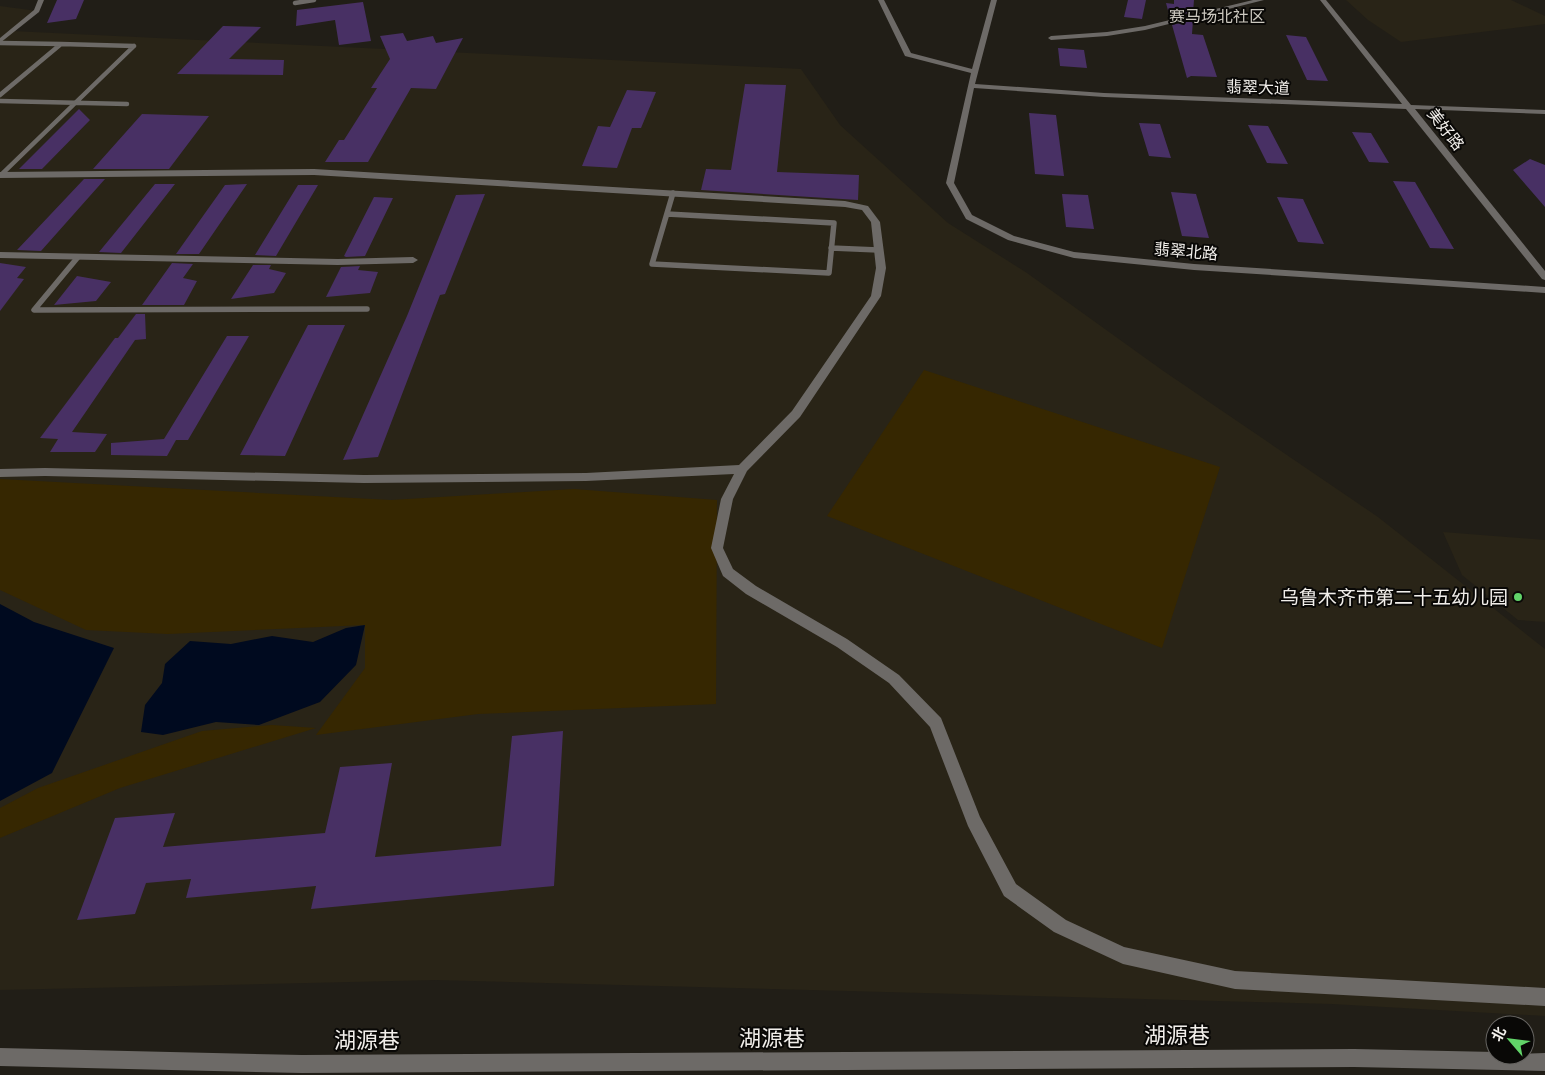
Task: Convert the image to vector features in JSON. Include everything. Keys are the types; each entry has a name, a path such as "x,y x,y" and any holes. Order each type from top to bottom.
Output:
{"street":[{"path":"0,42 37,10 41,0"},
{"path":"881,0 908,54 976,72"},
{"name":"翡翠北路","path":"994,0 976,72 970,86 950,183 969,216 1011,238 1074,255 1185,266 1545,290"},
{"path":"1052,38 1107,34 1145,28 1261,0"},
{"name":"美好路","path":"1323,0 1545,277"},
{"name":"翡翠大道","path":"970,86 1104,95 1545,112"},
{"path":"1,175 314,172 845,204 865,208 875,222 881,268 876,296 796,414 742,469 727,499 717,548 728,572 751,590 842,643 894,679 936,723 974,822 1010,890 1060,926 1122,956 1235,980 1545,997"},
{"path":"0,255 338,262 413,260"},
{"path":"0,473 44,472 364,480 586,477 742,469"},
{"name":"湖源巷","path":"0,1057 302,1064 1344,1058 1545,1062"}],"lane":[{"path":"297,0 295,2 314,0"},
{"path":"0,42 134,46 74,102 1,175"},
{"path":"0,95 62,44"},
{"path":"0,101 127,104"},
{"path":"667,214 834,223 829,272 652,264 673,193"},
{"path":"831,248 878,250"},
{"path":"78,256 34,310 368,309"}],"shaded area":[{"path":"1346,0 1511,0 1545,16 1545,24 1401,42 1368,20"},
{"path":"0,6 37,11 12,31 801,69 840,125 948,223 1027,273 1162,370 1378,517 1545,649 1545,1016 1332,1004 436,980 0,990"},
{"path":"924,370 1220,467 1162,648 827,516"},
{"path":"0,479 391,500 574,489 717,500 716,704 478,714 316,735 365,668 365,625 168,634 86,630 0,590"},
{"name":"乌鲁木齐市第二十五幼儿园","path":"1443,532 1545,540 1545,622 1518,620 1462,575"},
{"path":"272,725 316,728 120,788 0,838 0,808 38,788 202,731"}],"water":[{"path":"0,604 34,622 114,648 52,773 0,801"},
{"path":"365,625 356,665 320,702 259,725 216,722 163,735 141,732 145,705 162,683 165,664 190,641 231,644 272,636 313,642 346,628"}],"building":[{"path":"57,0 84,0 76,19 47,23"},
{"path":"1128,0 1146,0 1142,19 1124,17"},
{"path":"1174,0 1194,0 1193,12 1170,18 1166,3 1174,4"},
{"path":"363,2 371,41 339,45 335,20 296,26 297,10"},
{"path":"1193,20 1192,34 1203,35 1217,77 1191,76 1187,78 1172,25"},
{"path":"223,26 261,27 229,59 284,60 283,75 177,74"},
{"path":"403,33 407,41 433,36 436,43 463,38 436,89 411,88 368,162 325,162 339,140 344,140 377,88 371,88 390,59 380,36"},
{"path":"1286,35 1306,37 1328,81 1307,80"},
{"path":"1058,48 1084,50 1087,68 1060,66"},
{"path":"745,84 786,85 777,172 859,175 858,200 701,190 706,169 731,170"},
{"path":"627,90 656,92 641,128 632,128 617,168 582,166 598,126 610,127"},
{"path":"79,109 90,120 42,169 19,169"},
{"path":"1029,113 1056,115 1064,176 1035,174"},
{"path":"142,114 209,116 169,169 93,169"},
{"path":"1139,123 1160,124 1171,158 1149,156"},
{"path":"1248,125 1268,126 1288,164 1267,163"},
{"path":"1352,132 1371,133 1389,163 1369,162"},
{"path":"1530,159 1545,165 1545,207 1513,170"},
{"path":"84,179 105,179 41,251 17,250"},
{"path":"1393,181 1415,182 1454,249 1430,248"},
{"path":"155,184 175,184 121,253 99,252"},
{"path":"247,184 199,254 176,254 225,185"},
{"path":"298,185 318,185 276,256 255,255"},
{"path":"1171,192 1196,194 1209,238 1182,236"},
{"path":"485,194 445,294 440,295 378,457 343,460 407,316 456,195"},
{"path":"1062,194 1088,195 1094,229 1066,227"},
{"path":"374,197 393,198 365,256 346,257 344,256"},
{"path":"1277,197 1303,199 1324,244 1298,242"},
{"path":"0,263 26,267 17,278 24,279 0,311"},
{"path":"172,263 193,264 183,278 197,281 184,305 142,305"},
{"path":"253,265 271,265 269,269 286,273 274,293 231,299"},
{"path":"360,266 358,270 378,272 370,293 326,297 341,267"},
{"path":"77,276 111,282 96,301 54,305"},
{"path":"136,314 145,314 146,339 135,340 72,432 107,434 95,452 50,452 58,439 40,438 115,338 118,338"},
{"path":"308,325 345,325 285,456 240,455"},
{"path":"227,336 249,336 188,440 176,440 167,456 111,455 111,443 164,439"},
{"path":"563,731 554,886 311,909 316,886 186,898 191,879 146,883 135,914 77,920 115,818 175,813 163,847 325,833 340,767 392,763 375,857 501,846 512,736"}],"place":[{"name":"乌鲁木齐市第二十五幼儿园","path":"1518,597"}],"district":[{"name":"赛马场北社区","path":"1217,16"}]}
